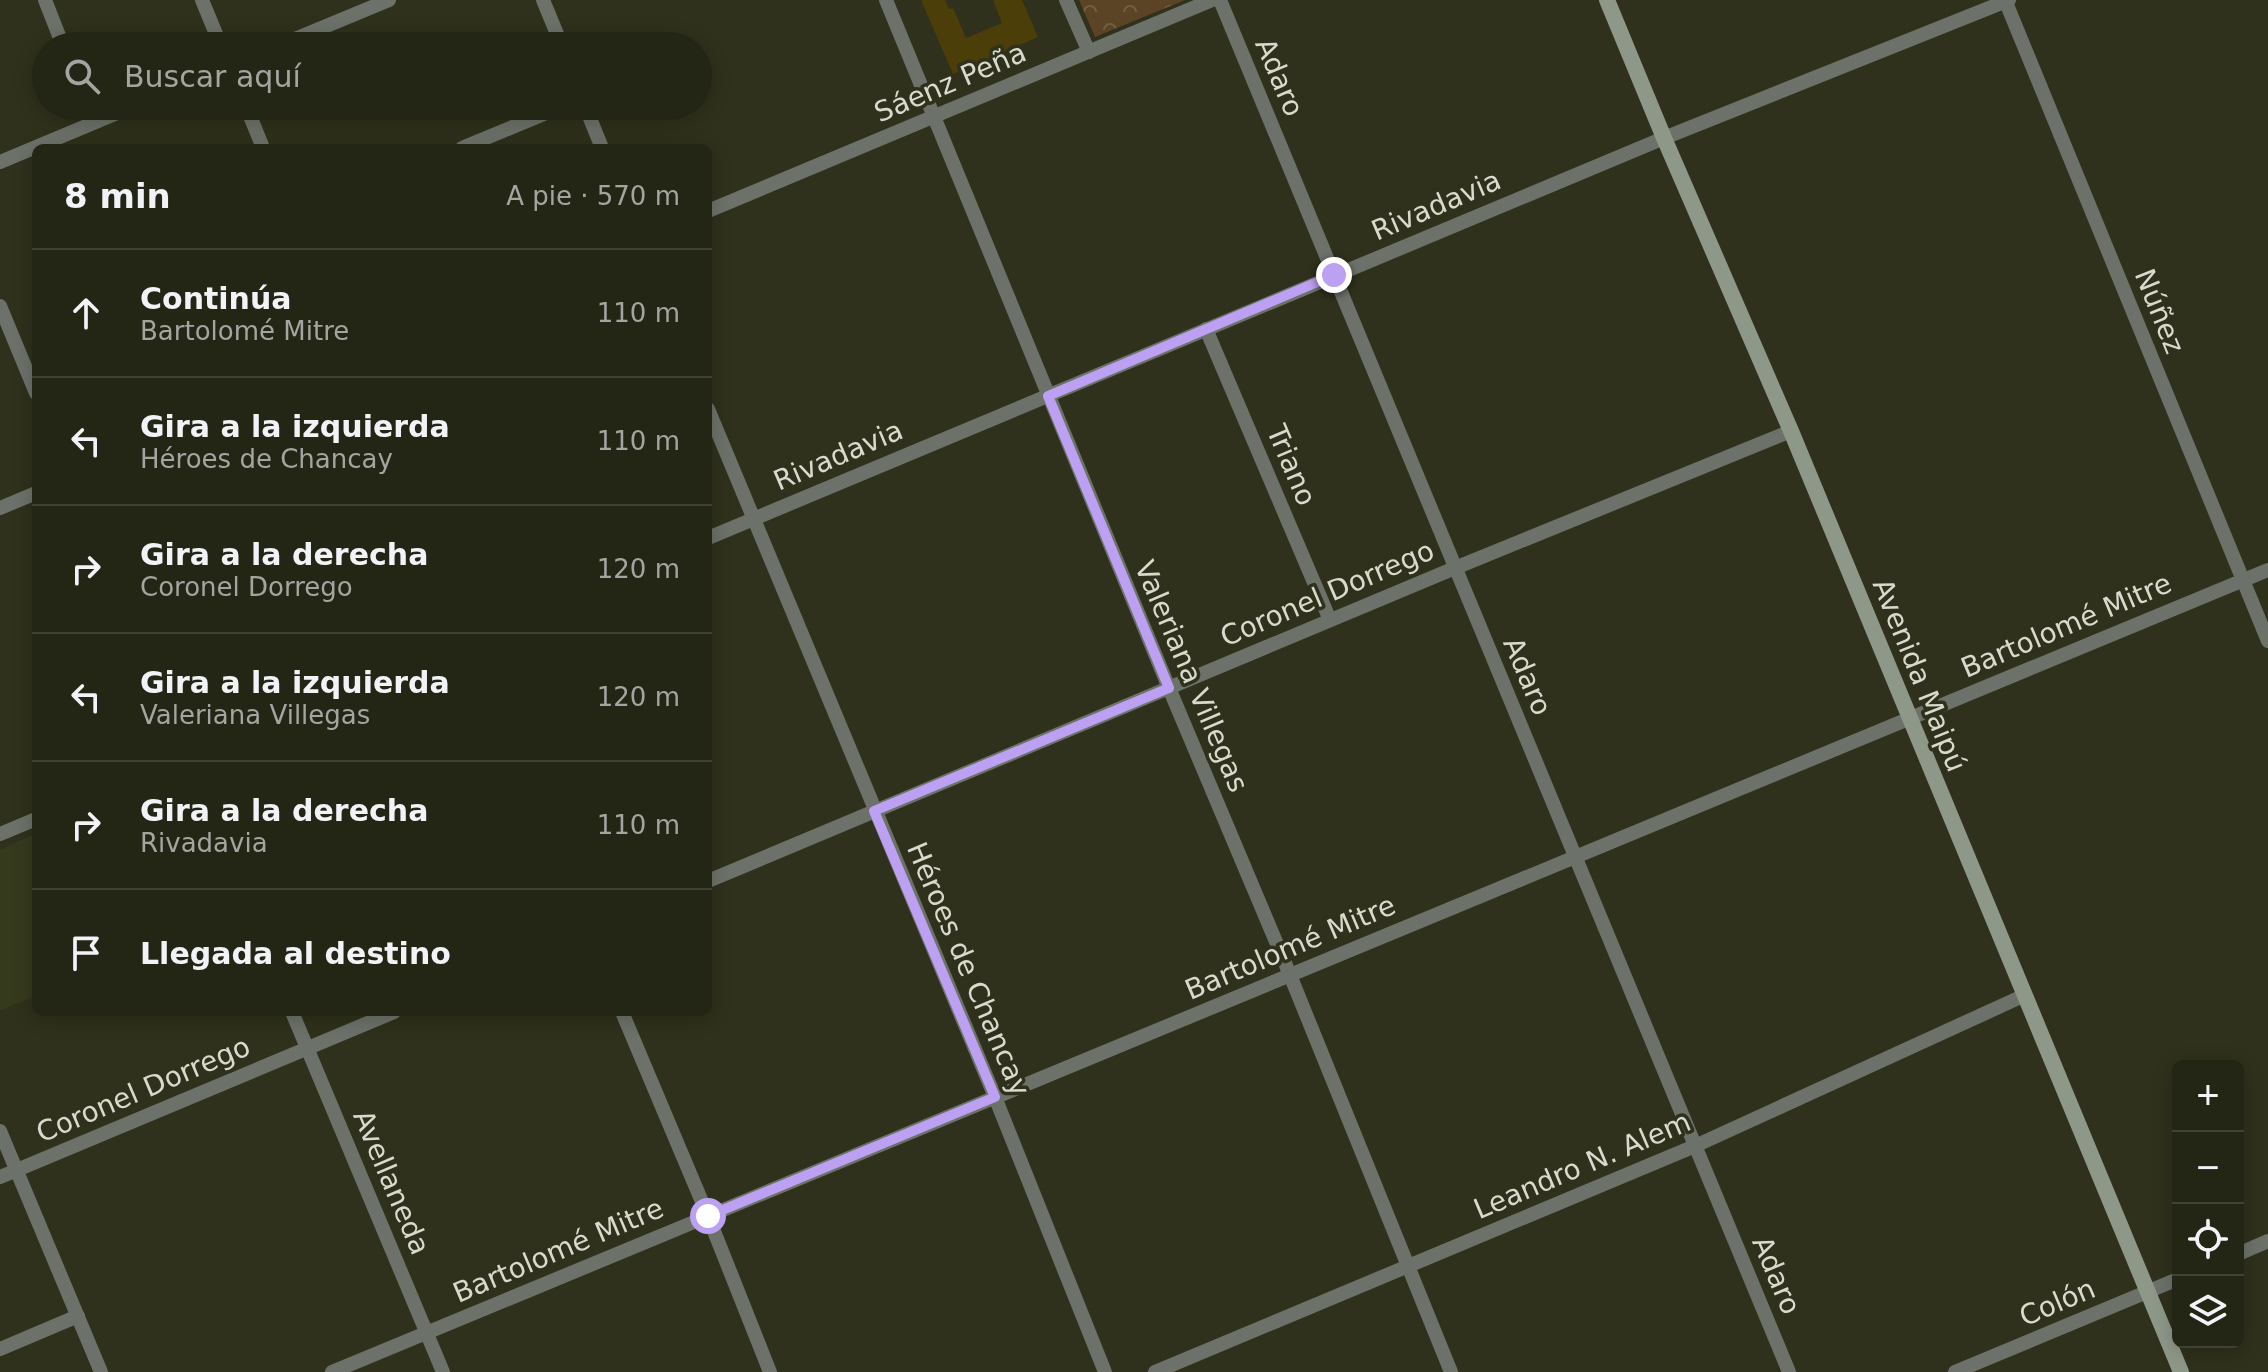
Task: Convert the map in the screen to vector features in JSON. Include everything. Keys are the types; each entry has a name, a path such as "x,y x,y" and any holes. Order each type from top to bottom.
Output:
{"main road":[{"name":"Avenida Maipú","path":"1607,0 1791,431 2181,1372"}],"street":[{"path":"45,0 58,32"},
{"path":"202,0 215,32"},
{"path":"312,32 389,0"},
{"path":"543,0 556,32"},
{"name":"Valeriana Villegas","path":"886,0 1451,1372"},
{"path":"1066,0 1089,52"},
{"name":"Sáenz Peña","path":"712,209 1212,0"},
{"name":"Adaro","path":"1220,0 1789,1372"},
{"name":"Rivadavia","path":"712,536 1664,138 2007,0"},
{"name":"Núñez","path":"2007,0 2268,641"},
{"path":"42,144 99,120"},
{"path":"252,120 261,144"},
{"path":"472,144 529,120"},
{"path":"591,120 600,144"},
{"path":"0,162 32,148"},
{"path":"0,306 32,383"},
{"name":"Triano","path":"1206,329 1330,620"},
{"name":"Héroes de Chancay","path":"712,419 995,1097 1105,1372"},
{"name":"Coronel Dorrego","path":"712,879 1455,568 1791,431"},
{"path":"0,508 32,495"},
{"name":"Bartolomé Mitre","path":"332,1372 2268,570"},
{"path":"0,834 32,821"},
{"name":"Leandro N. Alem","path":"1155,1372 1695,1146 2025,995"},
{"name":"Avellaneda","path":"294,1016 443,1372"},
{"name":"Coronel Dorrego","path":"0,1177 384,1016"},
{"path":"624,1016 770,1372"},
{"path":"0,1131 101,1372"},
{"path":"2244,1251 2268,1241"},
{"name":"Colón","path":"1955,1372 2172,1281"},
{"path":"0,1349 78,1316"}],"shaded area":[{"path":"32,835 32,997 0,1011 0,850"}],"green space":[{"path":"1079,0 1185,0 1095,37"}],"building":[{"path":"921,0 945,0 949,9 953,8 966,38 1002,23 993,0 1022,0 1038,37 953,74"}],"route":[{"path":"708,1216 995,1097 874,811 1169,688 1048,396 1334,275"}]}
